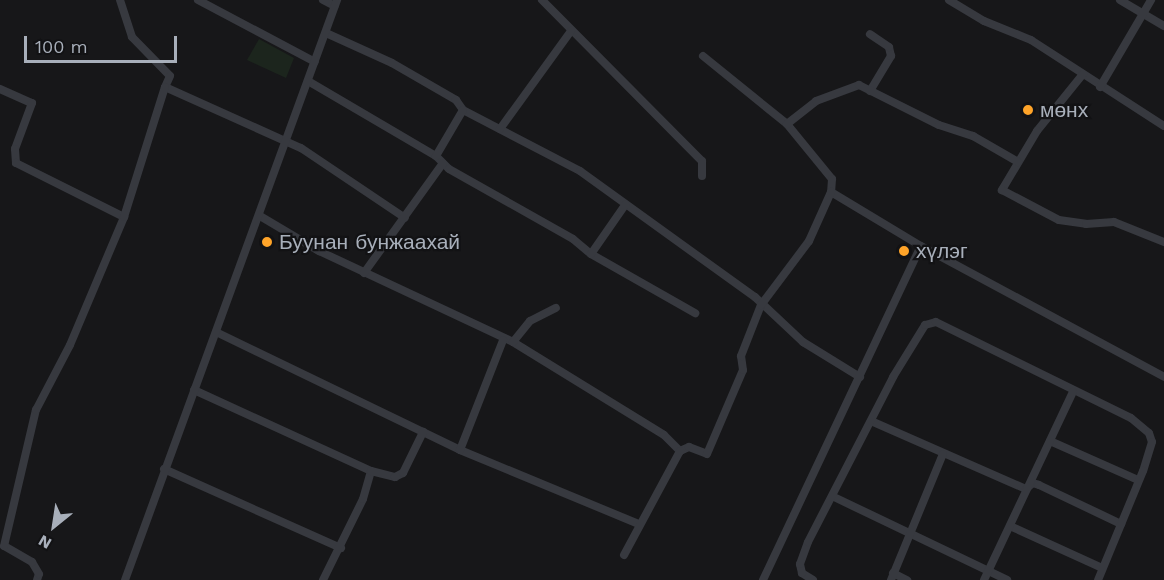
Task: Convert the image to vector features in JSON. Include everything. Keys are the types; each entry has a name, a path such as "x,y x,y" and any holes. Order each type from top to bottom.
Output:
{"street":[{"path":"38,580 39,574 32,562 4,546 36,410 70,345 124,217 170,76 132,37 120,0"},
{"path":"198,0 315,62"},
{"path":"125,580 326,33 336,3 323,0"},
{"path":"543,0 571,31 702,161 702,176"},
{"path":"949,0 984,21 1031,40 1100,87 1164,126"},
{"path":"1120,0 1164,26"},
{"path":"1100,87 1151,0"},
{"path":"500,129 571,31"},
{"path":"326,33 401,68 456,100 463,110 580,171 761,305 803,342 860,377"},
{"path":"870,34 889,47 891,56 870,91"},
{"path":"624,555 639,524 657,498 680,451 689,447 707,454 742,370 741,356 761,305 809,241 831,192 832,180 787,124 703,56"},
{"path":"1083,74 1037,131 1002,190 1038,210 1068,221 1114,222 1164,242"},
{"path":"308,81 573,239 591,254 695,313"},
{"path":"787,124 816,101 859,85 939,125 973,136 1018,162"},
{"path":"165,87 287,142 405,218"},
{"path":"0,89 32,104 15,149 16,163 124,217"},
{"path":"436,156 463,110"},
{"path":"364,273 443,163"},
{"path":"831,192 921,246 1164,377"},
{"path":"591,254 625,205"},
{"path":"260,216 364,273 513,342 664,435 680,451"},
{"path":"763,580 921,246"},
{"path":"513,342 530,321 556,308"},
{"path":"813,580 802,573 800,564 814,528 834,497 843,470 925,325 936,322 1073,392 1131,418 1149,433 1152,442 1098,580"},
{"path":"216,332 460,450 639,524"},
{"path":"460,450 503,339"},
{"path":"194,390 371,471 395,477 403,473 423,432"},
{"path":"984,580 1073,392"},
{"path":"871,421 1026,489 1040,485 1121,524"},
{"path":"1050,441 1138,480"},
{"path":"908,580 892,577 943,454"},
{"path":"164,469 340,548"},
{"path":"323,580 363,499 371,471"},
{"path":"834,497 908,535 1007,580"},
{"path":"1010,526 1102,568"}],"shaded area":[{"path":"259,39 294,58 286,78 247,60"}],"place":[{"name":"мөнх","path":"1028,110"},
{"name":"Буунан бунжаахай","path":"267,242"},
{"name":"хүлэг","path":"904,251"}]}
